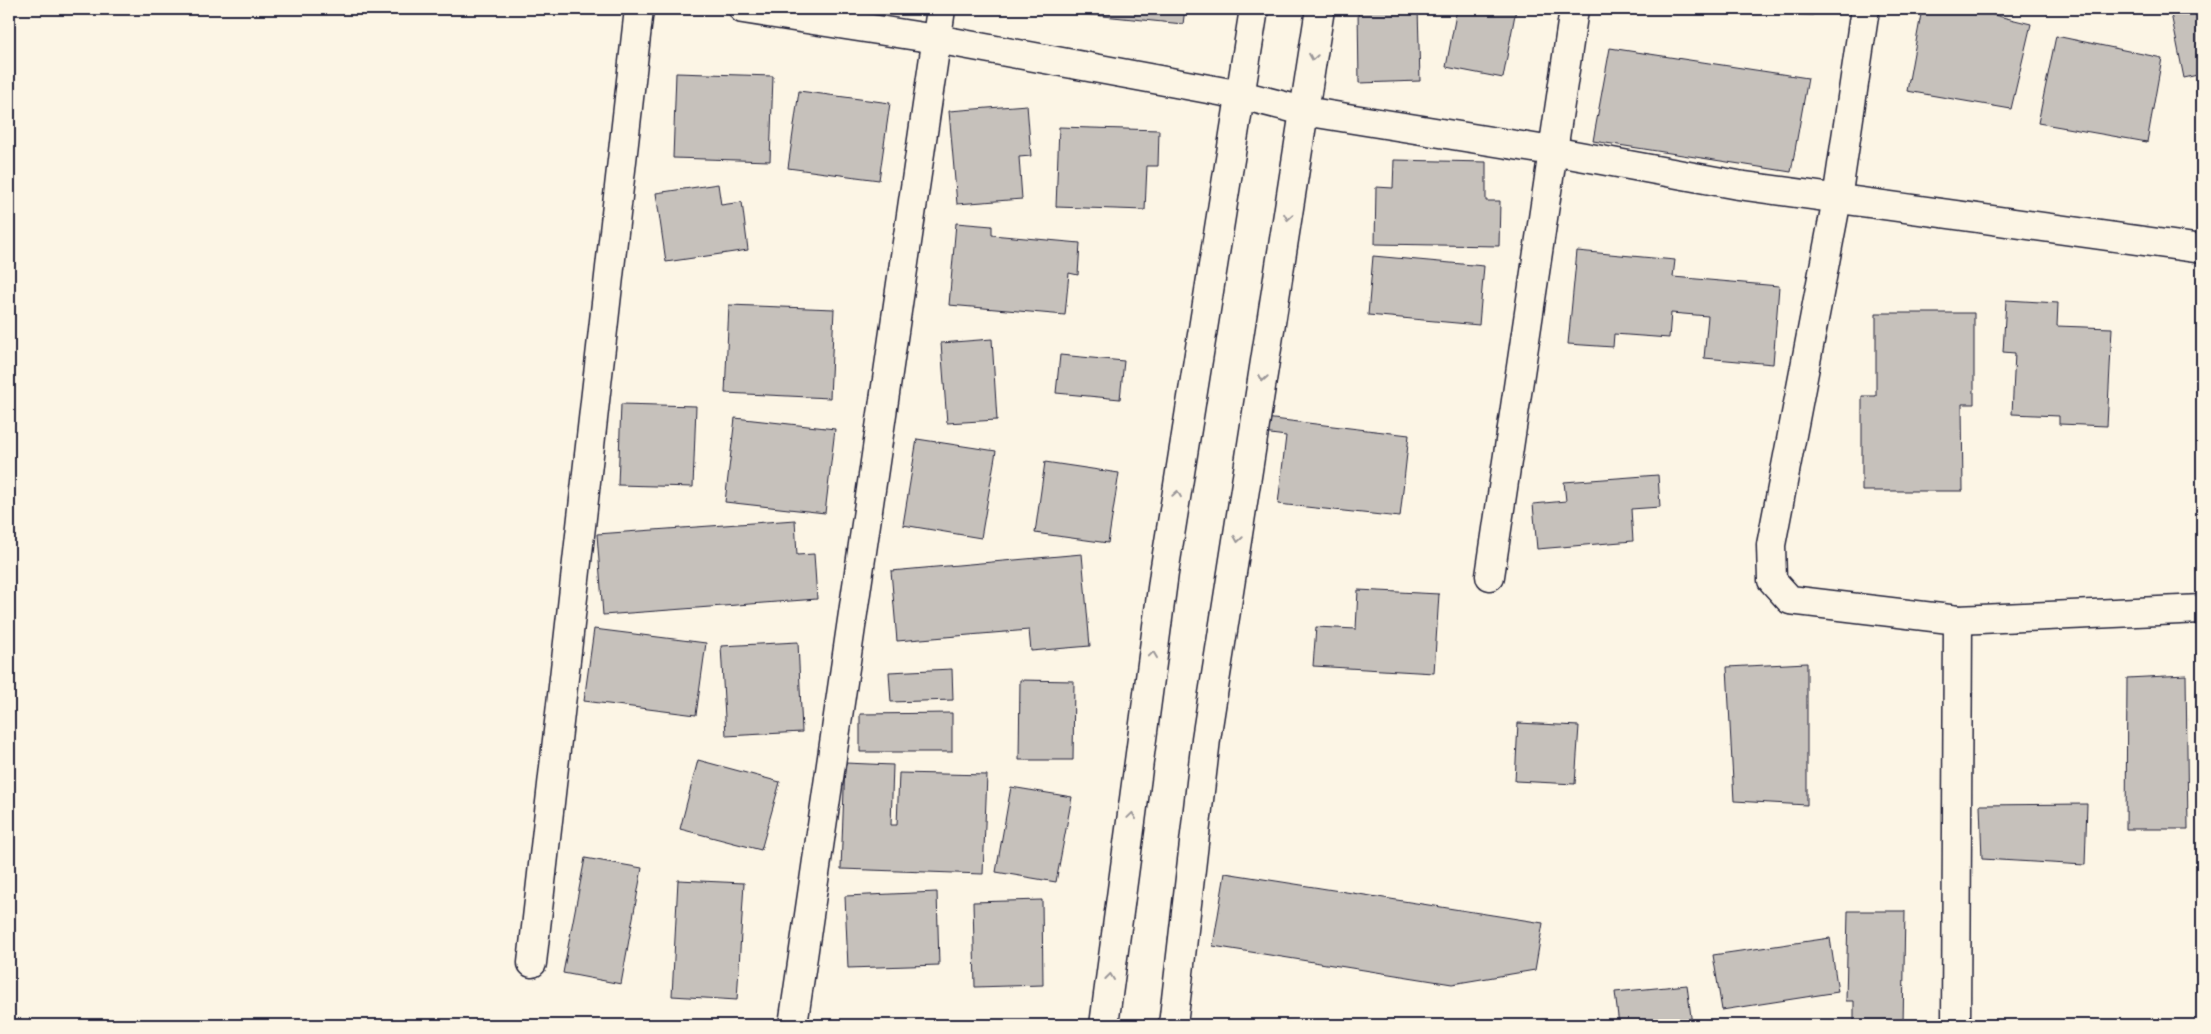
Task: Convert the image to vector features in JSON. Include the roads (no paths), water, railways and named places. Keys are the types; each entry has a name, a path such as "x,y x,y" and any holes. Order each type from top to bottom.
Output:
{"street":[{"path":"532,963 639,9"},
{"path":"743,9 936,39 1241,95 1304,110 1738,184 2202,249"},
{"path":"793,1025 941,9"},
{"path":"1104,1025 1164,574 1254,9"},
{"path":"1173,1025 1206,739 1320,9"},
{"path":"1490,576 1574,9"},
{"path":"1865,9 1837,198 1771,545 1772,580 1790,600 1958,620 2202,609"},
{"path":"1956,1025 1958,620"}]}
